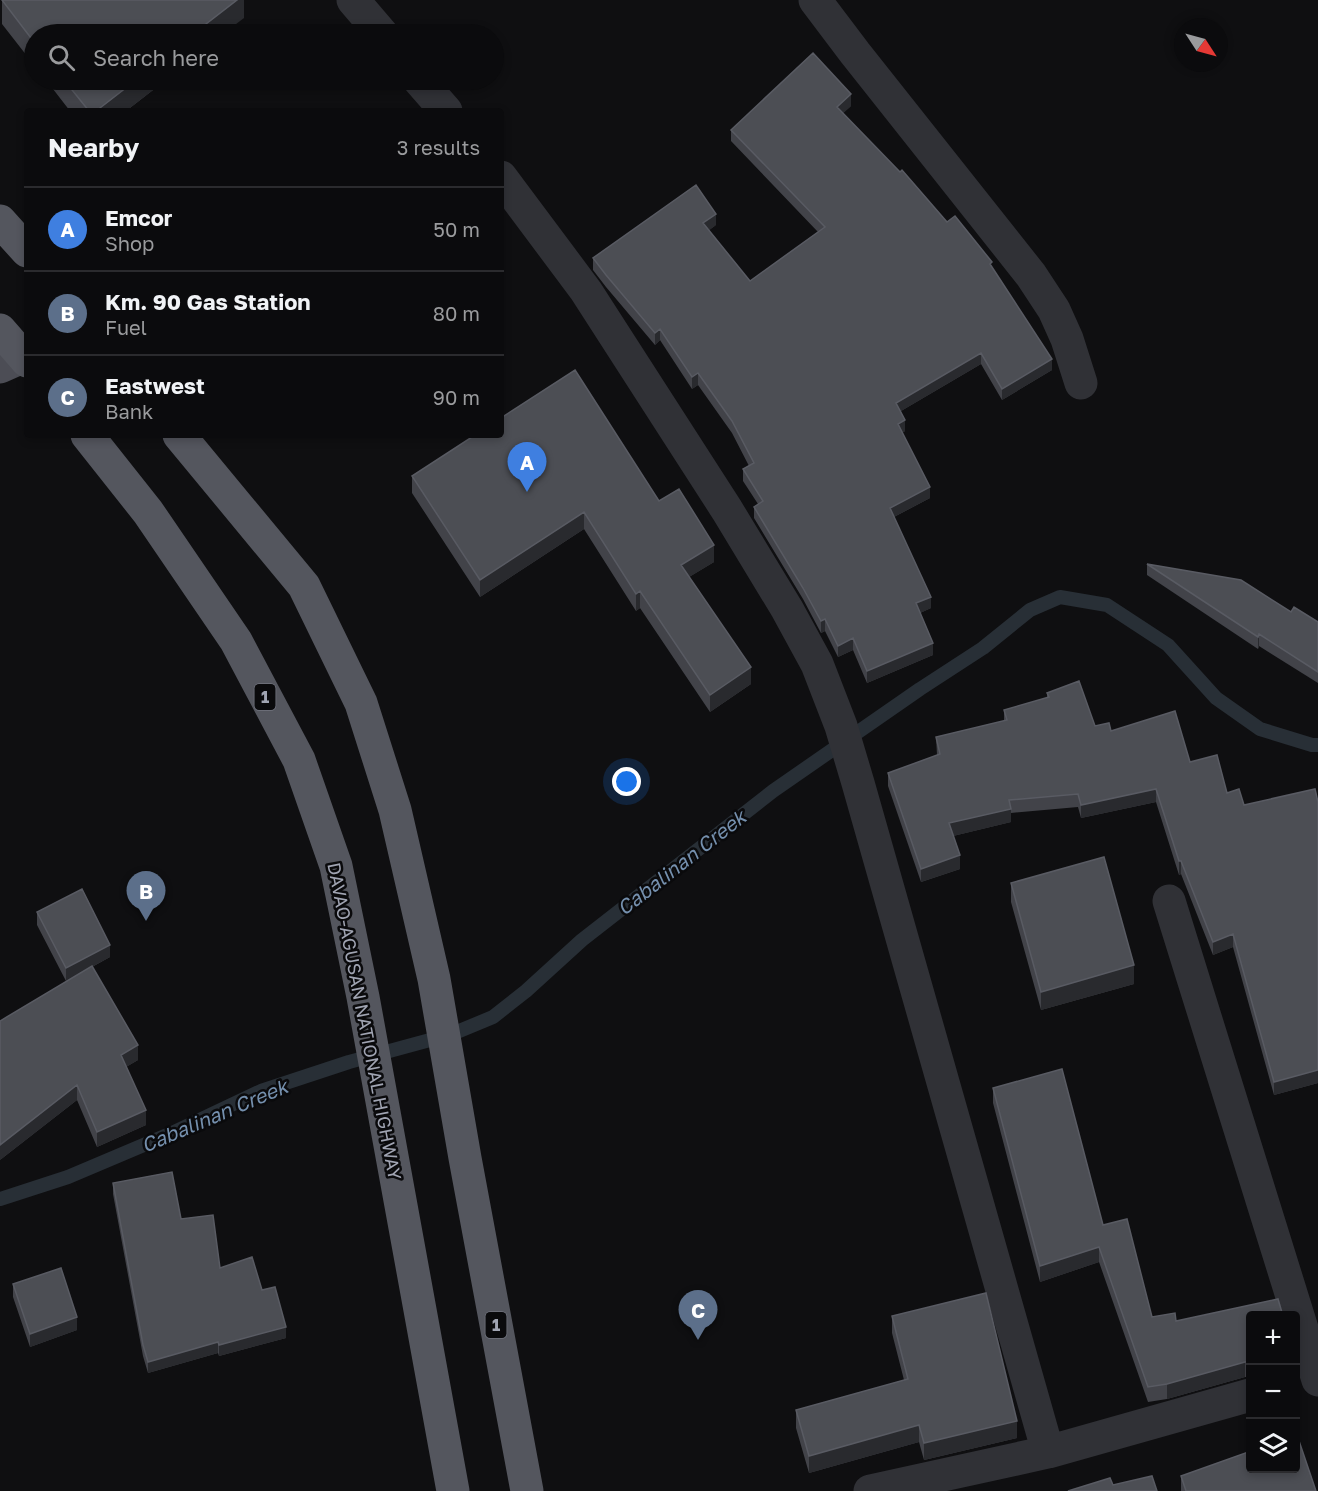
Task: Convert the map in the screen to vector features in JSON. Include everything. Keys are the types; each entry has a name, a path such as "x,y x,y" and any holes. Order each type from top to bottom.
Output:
{"highway":[{"path":"0,221 24,248"},
{"path":"0,330 20,360"},
{"name":"DAVAO-AGUSAN NATIONAL HIGHWAY","path":"89,438 148,512 236,642 299,760 336,866 363,997 453,1491"},
{"name":"1","path":"181,438 304,586 361,703 395,810 434,979 527,1491"}],"street":[{"path":"353,0 373,24"},
{"path":"815,0 1031,275 1054,309 1067,339 1081,383"},
{"path":"428,90 443,108"},
{"path":"504,181 586,291 728,510 817,664 841,726 858,783 1048,1452"},
{"path":"1169,901 1312,1379"},
{"path":"870,1491 1048,1452 1246,1396"}],"building":[{"path":"2,0 237,0 206,24 24,24 24,29"},
{"path":"813,53 851,94 837,107 900,172 902,170 947,222 955,216 992,262 990,264 1052,359 1002,389 981,353 896,403 905,420 898,424 930,487 890,508 931,597 916,603 933,643 867,671 853,638 838,646 825,619 821,621 754,507 763,501 743,469 754,463 732,421 698,373 692,377 660,329 655,333 593,258 696,185 716,214 703,223 750,281 825,227 731,130"},
{"path":"72,90 123,90 100,108 87,108"},
{"path":"575,370 659,501 679,489 714,545 681,565 751,667 710,695 640,591 636,594 584,512 480,580 412,476 470,438 504,438 504,416"},
{"path":"1147,564 1241,580 1291,612 1294,607 1318,622 1318,672 1259,634 1258,637"},
{"path":"1079,681 1095,726 1109,723 1111,731 1175,711 1190,762 1217,755 1227,793 1239,789 1244,805 1315,789 1318,802 1318,1070 1274,1082 1233,934 1213,942 1181,861 1179,861 1156,789 1081,805 1078,794 1009,800 1011,809 949,823 960,855 921,869 888,773 940,754 936,737 1007,720 1004,710 1049,697 1047,693"},
{"path":"1104,857 1134,965 1041,992 1011,883"},
{"path":"82,889 110,945 66,968 37,912"},
{"path":"92,966 138,1045 121,1055 146,1110 97,1132 77,1085 0,1145 0,1021"},
{"path":"1062,1069 1103,1225 1127,1219 1152,1317 1175,1313 1176,1321 1278,1299 1282,1311 1246,1311 1246,1362 1167,1384 1148,1387 1099,1247 1040,1266 993,1088"},
{"path":"172,1172 181,1219 213,1215 220,1268 252,1257 262,1290 275,1287 286,1327 219,1345 218,1342 148,1362 113,1183"},
{"path":"61,1268 77,1317 30,1334 13,1284"},
{"path":"986,1293 1017,1421 924,1443 919,1425 809,1456 796,1410 908,1379 892,1316"},
{"path":"1300,1444 1316,1491 1186,1491 1181,1476 1246,1453 1246,1473 1300,1473"},
{"path":"1152,1476 1157,1491 1068,1491 1110,1478 1113,1485"}],"waterway":[{"name":"Cabalinan Creek","path":"0,1199 68,1177 172,1133 261,1091 349,1062 452,1034 493,1017 526,991 582,940 773,791 983,648 1030,610 1060,597 1107,605 1168,645 1216,698 1260,729 1318,745"}],"place":[{"name":"Emcor","path":"527,492"},
{"name":"Km. 90 Gas Station","path":"146,921"},
{"name":"Eastwest","path":"698,1340"}]}
